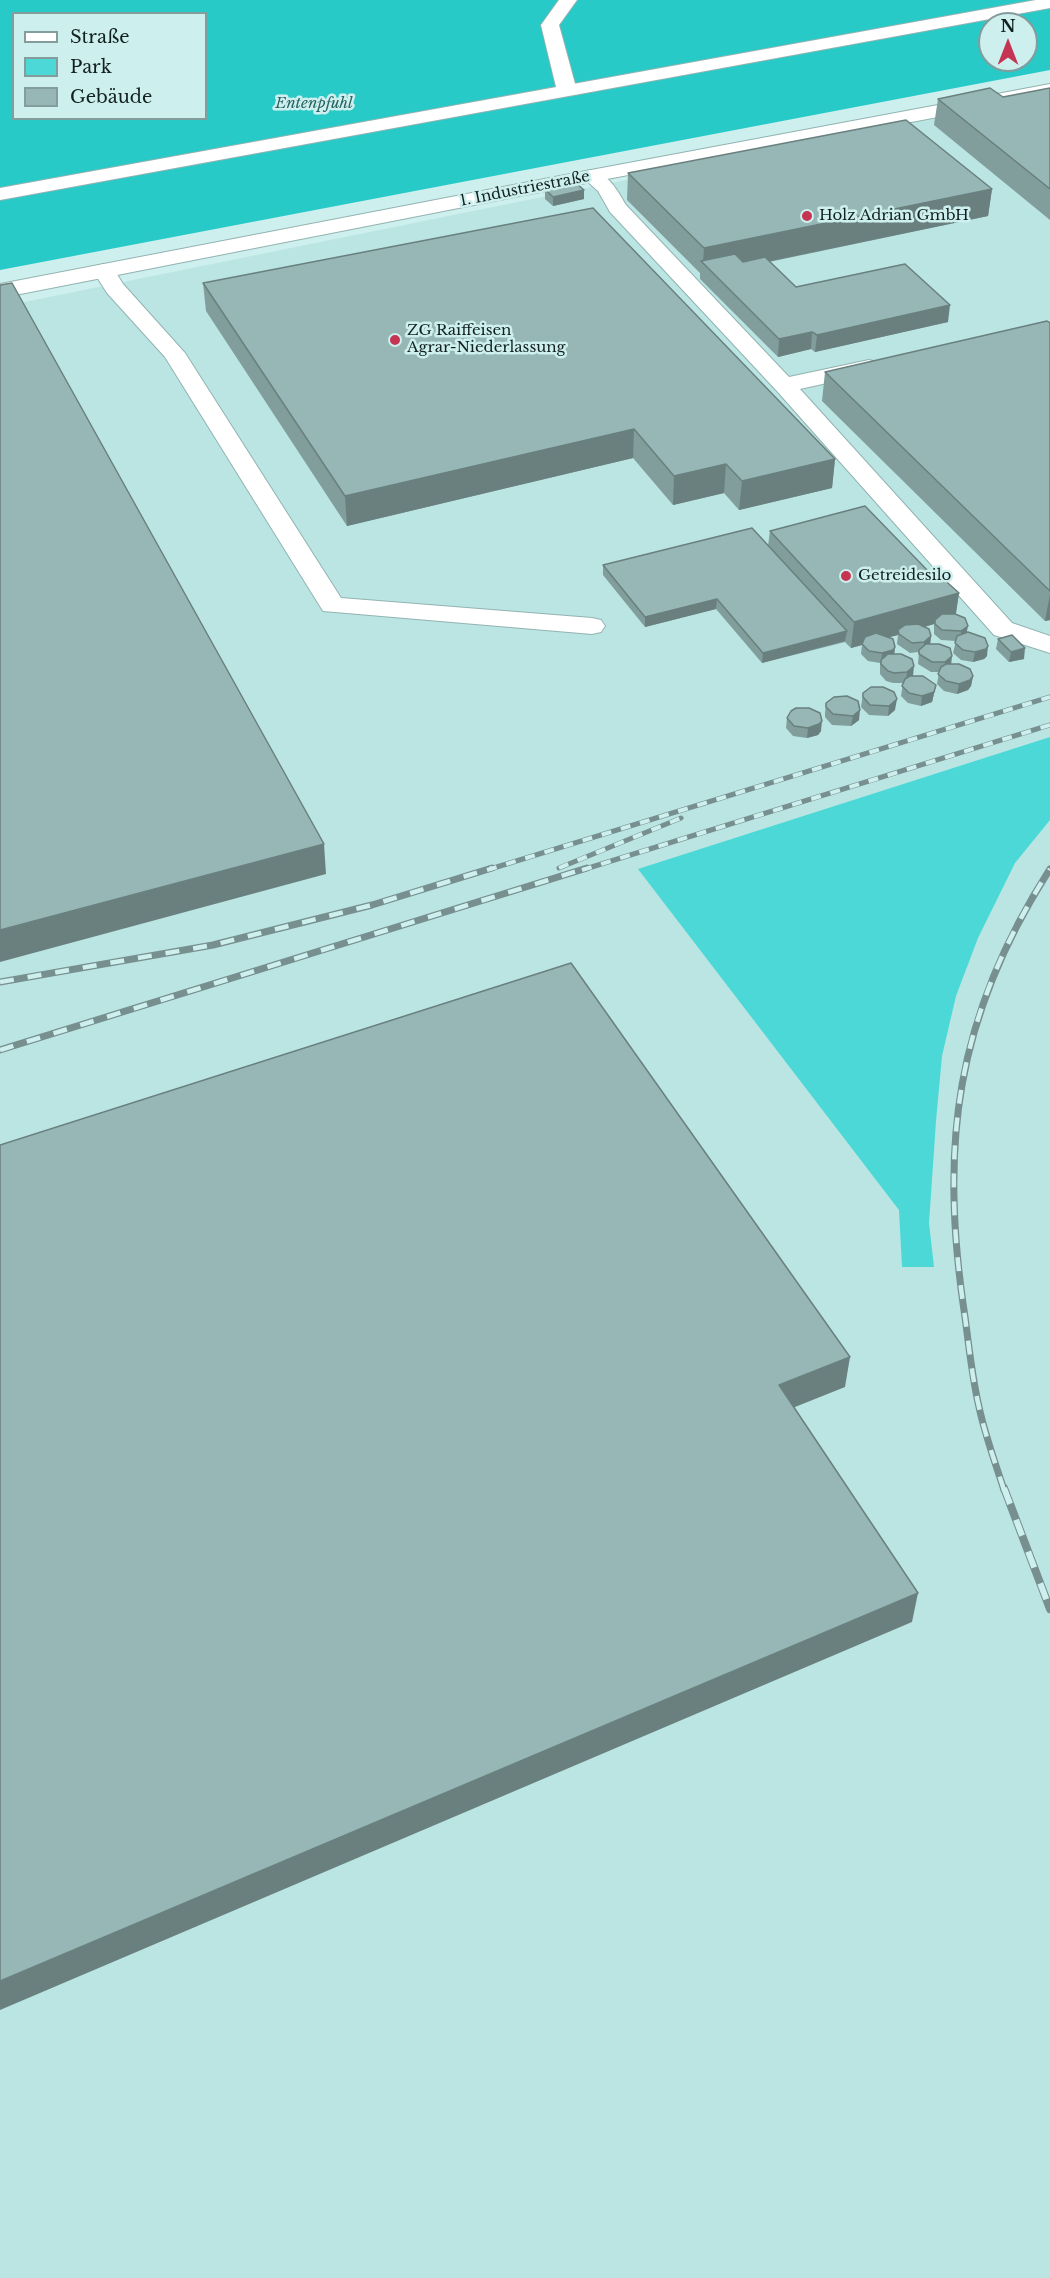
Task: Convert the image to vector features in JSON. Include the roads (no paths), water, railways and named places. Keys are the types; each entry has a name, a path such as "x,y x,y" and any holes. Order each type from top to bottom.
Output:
{"main road":[{"path":"567,91 550,26 568,0"},
{"path":"0,194 1050,3"},
{"name":"1. Industriestraße","path":"0,291 591,176 1050,90"},
{"path":"591,176 606,188 617,207 784,385 1003,629 1050,645"},
{"path":"104,271 115,288 174,352 332,605 592,626"},
{"path":"784,385 897,362"}],"railway":[{"path":"487,870 1050,697"},
{"path":"582,870 1050,725"},
{"path":"559,868 681,818"},
{"path":"0,982 213,945 372,905 492,868"},
{"path":"0,1050 587,868"},
{"path":"1004,1490 981,1417 971,1362 957,1255 954,1196 955,1139 962,1084 975,1031 993,977 1018,924 1050,869"},
{"path":"1004,1488 1050,1609"}],"place":[{"name":"Holz Adrian GmbH","path":"807,216"},
{"name":"ZG Raiffeisen Agrar-Niederlassung","path":"395,340"},
{"name":"Getreidesilo","path":"846,576"}],"park label":[{"name":"Entenpfuhl","path":"314,104"}]}
